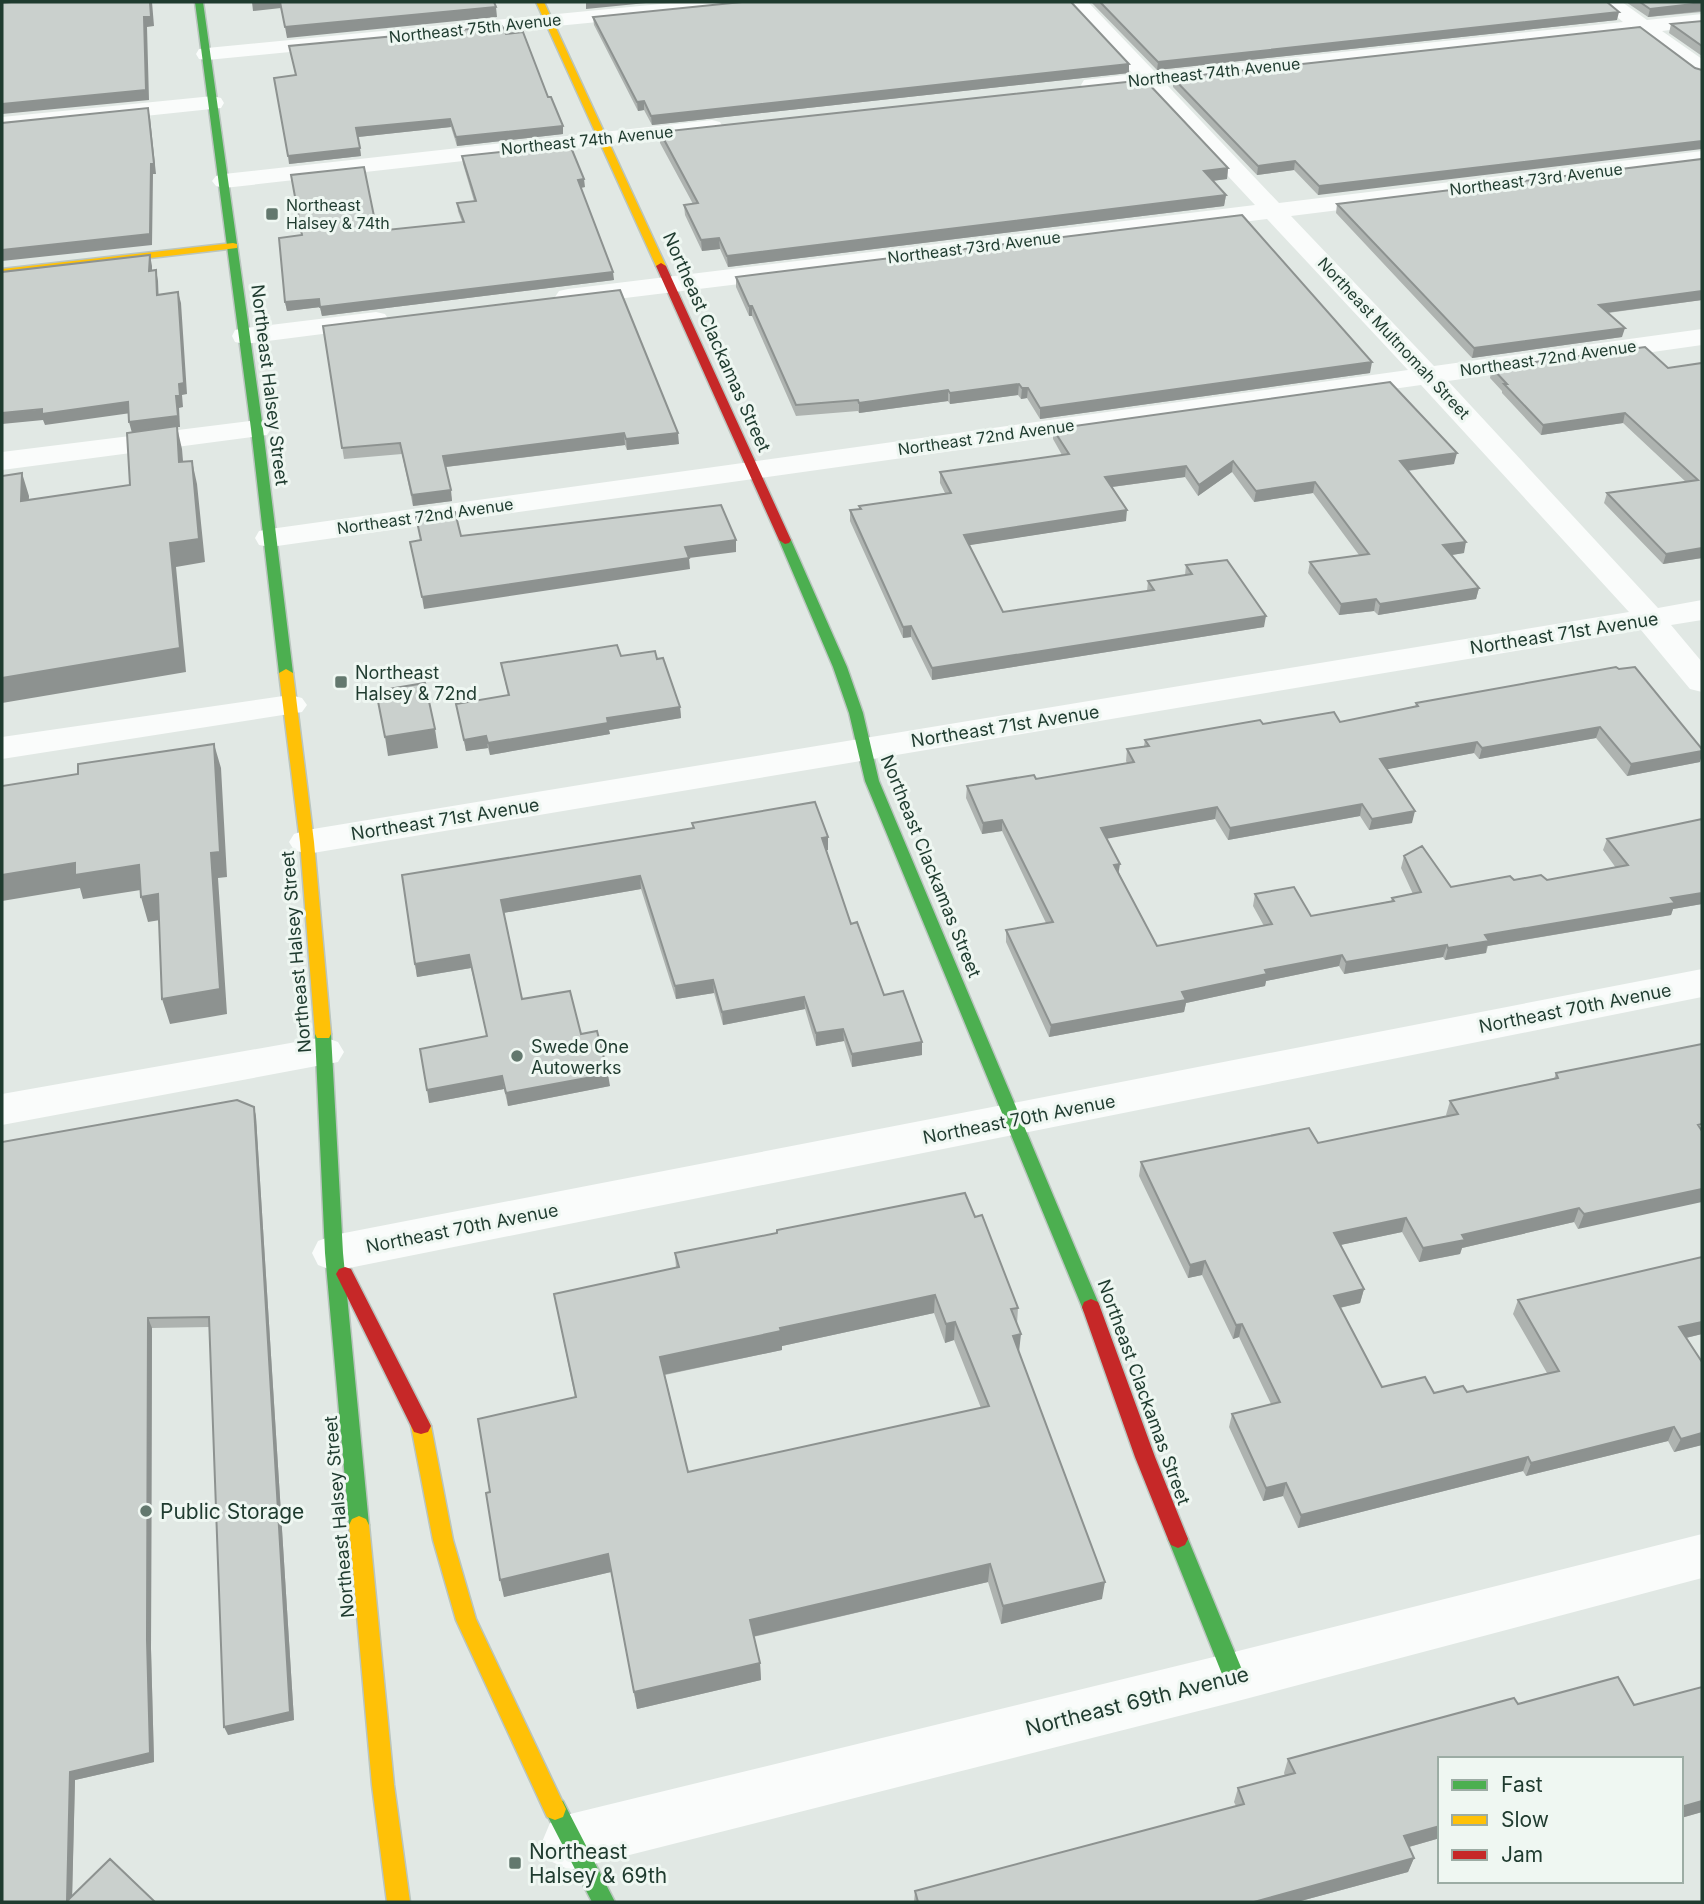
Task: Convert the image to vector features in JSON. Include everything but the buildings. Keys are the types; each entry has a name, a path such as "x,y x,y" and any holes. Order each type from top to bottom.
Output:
{"main road":[{"name":"Northeast Halsey Street","path":"199,2 257,429 307,842 324,1052 334,1253 382,1771 399,1902"},
{"name":"Northeast Clackamas Street","path":"544,11 754,469 840,667 856,713 872,781 1083,1283 1145,1457 1234,1677"},
{"path":"2,272 233,246"},
{"path":"334,1253 423,1431 443,1540 466,1620 570,1842 604,1902"}],"street":[{"name":"Northeast 75th Avenue","path":"207,54 544,11 742,2"},
{"name":"Northeast Multnomah Street","path":"1077,2 1429,375 1636,600 1668,644 1702,682"},
{"path":"1609,2 1702,69"},
{"name":"Northeast 74th Avenue","path":"1067,88 1702,20"},
{"path":"2,124 213,103"},
{"name":"Northeast 74th Avenue","path":"224,181 740,124"},
{"name":"Northeast 73rd Avenue","path":"547,299 1702,158"},
{"path":"245,336 396,318"},
{"name":"Northeast 72nd Avenue","path":"270,538 1702,337"},
{"path":"2,461 257,429"},
{"name":"Northeast 71st Avenue","path":"307,842 1702,610"},
{"path":"2,748 290,705"},
{"name":"Northeast 70th Avenue","path":"334,1253 1702,983"},
{"path":"2,1110 324,1052"},
{"name":"Northeast 69th Avenue","path":"570,1842 1234,1677 1702,1556"}],"traffic: fast":[{"path":"199,2 257,429 286,673"},
{"path":"785,540 840,667 856,713 872,781 1091,1307"},
{"path":"323,1034 334,1253 359,1525"},
{"path":"1178,1539 1234,1677"},
{"path":"555,1809 604,1902"}],"traffic: slow":[{"path":"540,2 661,266"},
{"path":"2,272 233,246"},
{"path":"286,673 307,842 323,1034"},
{"path":"421,1426 443,1540 466,1620 555,1809"},
{"path":"359,1525 383,1785 399,1902"}],"traffic: jam":[{"path":"661,266 785,540"},
{"path":"345,1274 421,1426"},
{"path":"1091,1307 1145,1457 1178,1539"}],"place":[{"name":"Northeast Halsey & 74th","path":"272,214"},
{"name":"Northeast Halsey & 72nd","path":"341,682"},
{"name":"Swede One Autowerks","path":"517,1056"},
{"name":"Public Storage","path":"146,1511"},
{"name":"Northeast Halsey & 69th","path":"515,1863"}]}
